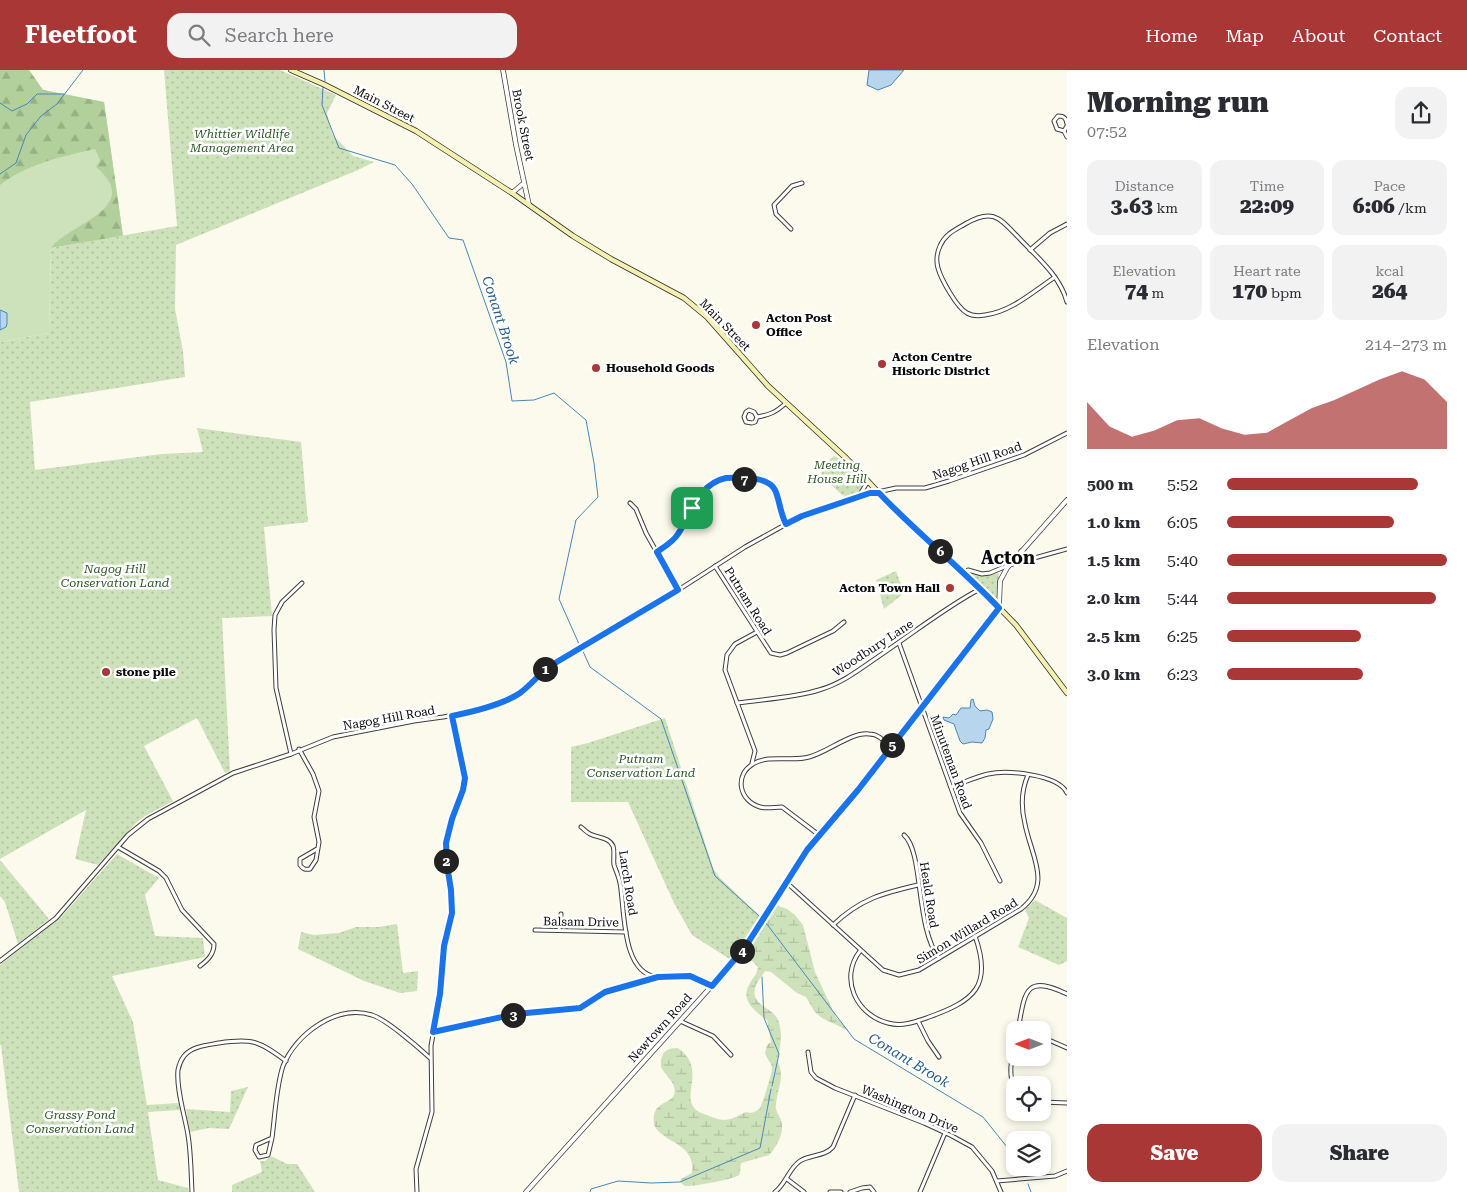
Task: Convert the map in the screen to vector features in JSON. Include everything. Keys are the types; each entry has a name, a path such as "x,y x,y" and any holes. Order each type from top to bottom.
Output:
{"main road":[{"name":"Main Street","path":"291,70 416,131 573,236 610,259 684,298 707,317 768,386 848,459 895,510 980,588 1016,625 1067,693"}],"street":[{"name":"Brook Street","path":"503,70 529,205"},
{"path":"1064,131 1067,125 1066,119 1058,116 1054,124 1057,129 1064,131 1067,137"},
{"path":"512,194 524,183"},
{"path":"791,229 776,214 774,205 792,186 802,184"},
{"path":"1055,276 1006,308 992,314 973,315 965,312 958,305 938,268 937,257 939,247 945,237 978,216 996,217 1055,276 1064,291 1067,302"},
{"path":"1030,250 1050,234 1067,224"},
{"path":"757,416 769,415 778,411 786,403"},
{"path":"749,410 757,416 755,422 750,424 745,421 744,417 749,410"},
{"name":"Nagog Hill Road","path":"0,961 56,918 134,830 148,819 218,780 342,735 414,720 452,716 482,710 520,693 538,674 550,666 678,590 745,547 802,516 859,497 896,488 925,488 949,481 1024,455 1067,433"},
{"path":"657,552 671,542 678,534 692,508 707,488 715,482 724,479 755,480 770,484 775,489 786,524"},
{"path":"859,497 868,482"},
{"path":"999,608 1000,581 1009,565 1067,500"},
{"path":"630,503 636,509 678,590"},
{"path":"964,573 968,570 985,574 998,571 1009,565 1067,549"},
{"path":"1021,551 1027,560"},
{"name":"Putnam Road","path":"715,566 771,653 783,654 833,631 844,622"},
{"path":"291,754 276,688 275,614 282,602 302,583"},
{"name":"Woodbury Lane","path":"737,703 820,690 844,680 980,588"},
{"name":"Newtown Road","path":"526,1192 746,946 786,882 819,835 890,748 999,608"},
{"path":"752,764 754,751 726,675 725,663 734,644 757,632"},
{"name":"Minuteman Road","path":"899,642 963,819 981,843 1000,881"},
{"path":"416,1192 416,1169 433,1105 430,1058 440,994 444,946 452,913 446,843 465,778 452,716"},
{"path":"819,835 782,807 760,807 747,799 742,793 740,786 744,771 752,764 764,760 807,758 822,753 856,735 876,735 884,740 890,748"},
{"path":"300,750 318,786 318,802 314,817 319,842 316,860 310,869 301,867 300,859 317,849"},
{"path":"951,787 988,774 1004,772 1058,782 1067,793"},
{"name":"Simon Willard Road","path":"786,882 883,970 899,975 919,970 1021,909 1036,892 1038,869 1025,824 1022,804 1028,775"},
{"name":"Larch Road","path":"581,827 590,834 607,840 613,847 614,863 620,883 626,932 632,957 648,974 658,977"},
{"name":"Heald Road","path":"904,835 912,846 927,936 938,958"},
{"path":"118,847 159,871 166,878 182,910 214,944 211,956 200,966"},
{"path":"834,925 845,914 871,897 918,885"},
{"path":"559,930 561,914"},
{"name":"Balsam Drive","path":"535,930 626,932"},
{"path":"860,951 853,963 851,976 852,988 859,1004 872,1016 888,1024 904,1024 918,1021 962,1003 975,990 980,980 982,967 980,951 975,936"},
{"path":"433,1032 516,1014 580,1008 605,992 658,977 690,976 712,986"},
{"path":"1021,1021 1026,996 1034,986 1047,985 1067,994"},
{"path":"272,1138 256,1145 255,1150 259,1157 268,1155 272,1138 280,1080 286,1062 296,1043 310,1030 336,1016 359,1012 378,1018 430,1058"},
{"path":"680,1021 713,1036 730,1055"},
{"path":"918,1021 939,1057"},
{"path":"192,1192 188,1137 178,1081 178,1068 183,1058 189,1052 203,1046 248,1040 256,1041 286,1062"},
{"path":"1051,1041 1067,1048"},
{"name":"Washington Drive","path":"808,1052 810,1069 814,1077 835,1088 945,1133 964,1142 978,1152 992,1171 1001,1192"},
{"path":"775,1192 787,1179 799,1161 825,1153 833,1147 856,1095"},
{"path":"1051,1102 1067,1103"},
{"path":"920,1192 945,1133"},
{"path":"997,1181 1055,1176 1067,1171"},
{"path":"787,1179 804,1192"},
{"path":"850,1192 867,1187 870,1187 874,1192"},
{"path":"830,1192 841,1192"}],"green space":[{"path":"0,70 29,70 43,90 104,102 123,236 51,248 49,333 0,342"},
{"path":"0,70 29,70 43,90 104,102 123,236 51,248 60,239 98,214 108,204 112,194 109,181 96,167 100,160 95,149 33,166 0,185"},
{"name":"Nagog Hill Conservation Land","path":"164,70 280,70 336,95 327,113 332,134 353,156 374,162 176,245 175,309 183,351 185,377 30,402 35,470 162,454 203,452 197,428 301,442 308,522 264,527 272,616 222,618 230,771 225,773 197,718 144,746 173,801 137,822 98,865 75,859 86,810 0,859 0,342 49,333 51,248 177,226"},
{"name":"Meeting House Hill","path":"834,456 847,465 857,478 863,487 859,493 850,497 842,495 821,475 825,463"},
{"path":"896,571 900,582 908,590 884,609 876,580"},
{"path":"969,572 983,576 999,573 998,606 967,574"},
{"name":"Putnam Conservation Land","path":"665,718 713,868 719,877 760,916 731,960 692,935 674,903 628,802 571,802 571,747"},
{"name":"Grassy Pond Conservation Land","path":"117,854 159,878 145,895 155,936 203,938 205,957 112,976 133,1022 147,1105 179,1103 180,1110 148,1112 158,1180 188,1188 189,1192 19,1192 0,1045 0,965 63,915"},
{"path":"0,860 49,919 18,944 5,902 0,896"},
{"path":"1035,900 1067,918 1067,961 1059,965 1018,947 1029,918 1025,910"},
{"path":"776,905 787,909 803,925 815,972 836,1017 849,1031 822,1018 814,1011 806,997 797,993 771,972 765,971 755,988 755,993 758,1002 777,1018 780,1027 780,1050 777,1060 780,1066 781,1077 776,1107 782,1125 780,1139 769,1155 741,1163 740,1174 736,1177 685,1186 680,1182 681,1179 692,1173 692,1163 689,1156 654,1125 656,1110 672,1098 675,1092 672,1081 661,1067 661,1058 664,1052 673,1048 678,1048 686,1056 691,1064 692,1072 691,1103 700,1112 724,1120 732,1119 746,1112 757,1111 760,1108 772,1070 765,1053 767,1045 771,1042 767,1020 750,1006 746,996 758,967 749,958 748,950"},
{"path":"397,924 403,973 418,971 417,991 400,993 364,981 298,949 301,932 314,935 339,933 356,927 378,927"},
{"path":"248,1087 229,1129 209,1128 190,1132 186,1109 230,1112 231,1091"},
{"path":"271,1156 287,1164 297,1164 315,1192 232,1192 232,1185 262,1172 260,1161 265,1161"}],"water":[{"path":"869,70 904,70 891,85 878,90 867,85"},
{"path":"0,310 7,313 7,324 6,327 0,330"},
{"path":"973,699 975,706 980,711 987,710 992,712 993,719 989,729 986,730 982,743 972,742 963,744 960,741 954,724 944,720 943,717 949,718 953,714 956,715 961,708 970,708 971,700"}],"waterway":[{"path":"0,174 16,163 26,135 41,116 57,104 83,70"},
{"name":"Conant Brook","path":"324,70 325,81"},
{"name":"Conant Brook","path":"323,87 322,105 339,148 395,165 412,184 449,238 463,240 506,362 512,401 534,400 554,393 586,420 598,497 576,520 559,599 579,644"},
{"path":"0,103 12,111 27,104 37,94 64,94"},
{"name":"Conant Brook","path":"582,649 590,667 661,719 715,876 759,916"},
{"name":"Conant Brook","path":"766,923 854,1039 983,1117 1006,1146"},
{"path":"762,977 764,1018 779,1054 772,1086"},
{"path":"590,1192 591,1189 618,1181 680,1182 760,1148 771,1089"},
{"name":"Conant Brook","path":"1028,1184 1031,1192"}],"place":[{"name":"Acton Post Office","path":"756,325"},
{"name":"Acton Centre Historic District","path":"882,364"},
{"name":"Household Goods","path":"596,368"},
{"name":"Acton Town Hall","path":"950,588"},
{"name":"stone pile","path":"106,672"}],"district":[{"name":"Acton","path":"1008,558"}],"route":[{"path":"726,478 760,480 770,484 775,489 786,524 802,516 870,493 879,493 972,580 999,608 858,790 807,850 746,946 712,986 690,976 658,977 605,992 580,1008 516,1014 433,1032 440,994 444,946 452,913 451,890 445,854 446,843 465,778 452,716 482,710 520,693 538,674 550,666 678,590 657,552 671,542 678,534 692,508 710,484 726,478"}],"park label":[{"name":"Whittier Wildlife Management Area","path":"242,141"}]}
